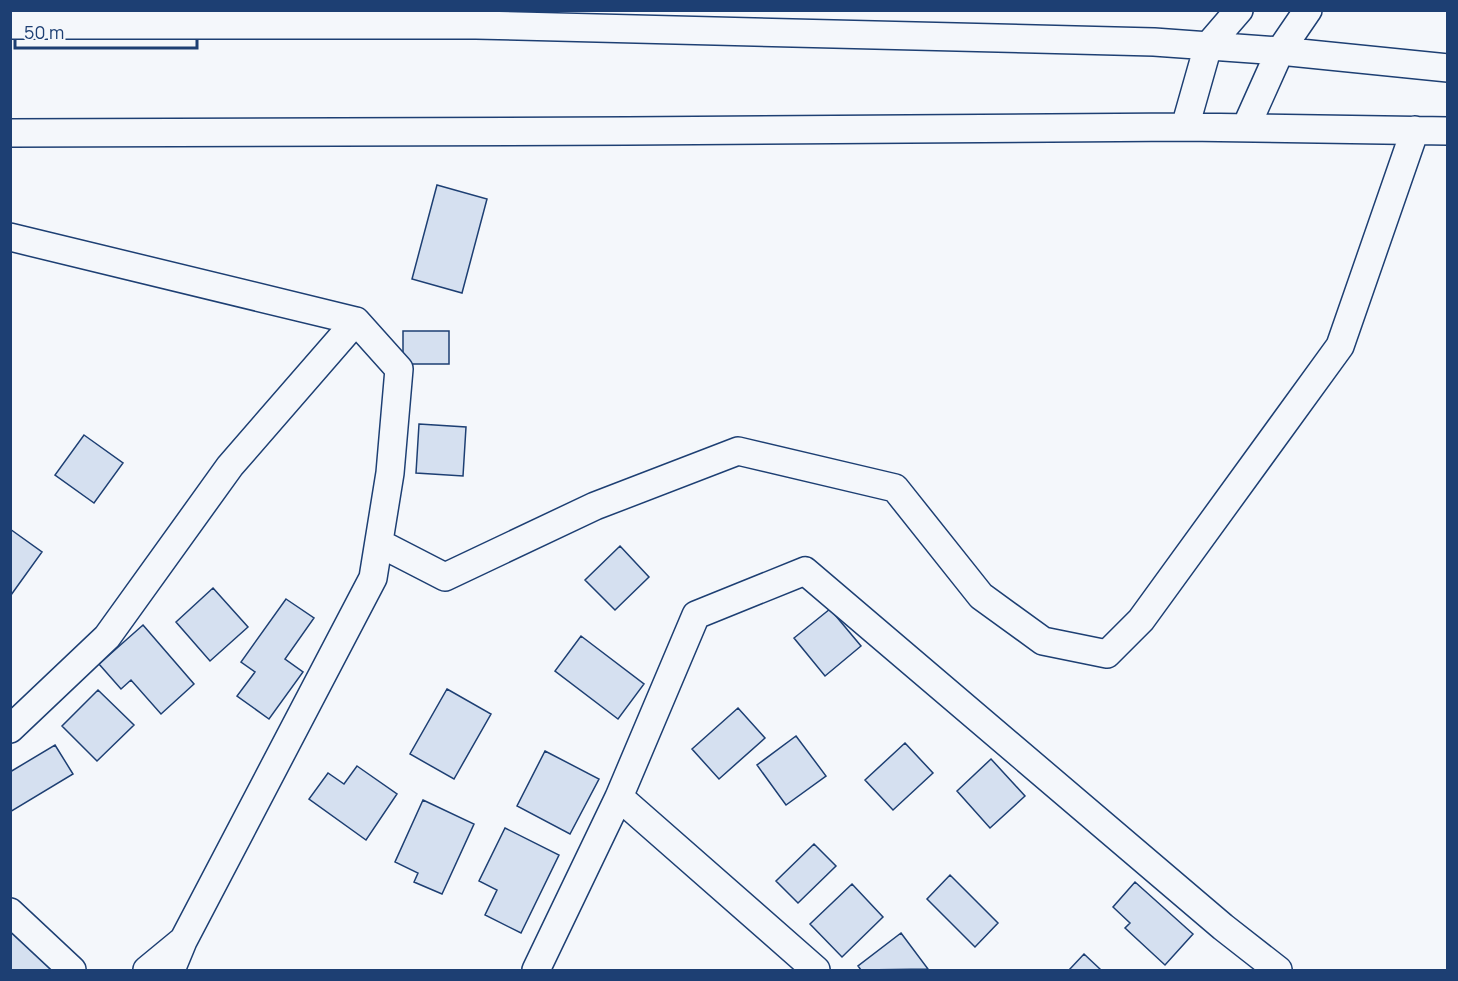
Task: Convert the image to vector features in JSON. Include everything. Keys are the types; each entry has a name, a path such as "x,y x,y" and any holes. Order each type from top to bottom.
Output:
{"street":[{"path":"1185,127 1208,46 1239,10"},
{"path":"1246,128 1280,51 1308,10"},
{"path":"10,25 476,25 1154,42 1280,51 1448,68"},
{"path":"10,133 1185,127 1448,131"},
{"path":"379,543 445,577 595,506 738,451 895,488 981,596 1043,641 1107,654 1141,620 1340,346 1415,130"},
{"path":"16,245 356,321 399,369 390,473 373,578 183,941 171,970"},
{"path":"10,729 107,637 230,466 356,321"},
{"path":"536,970 619,797 696,615 805,572 1223,927 1278,970"},
{"path":"619,797 816,970"},
{"path":"10,912 72,970"},
{"path":"147,970 183,941"}],"building":[{"path":"437,185 487,199 462,293 412,279"},
{"path":"403,331 449,331 449,364 403,364"},
{"path":"419,424 466,427 463,476 416,473"},
{"path":"84,435 123,463 94,503 55,475"},
{"path":"10,529 42,552 11,595 10,594"},
{"path":"620,546 649,577 615,610 585,580"},
{"path":"213,588 248,627 210,661 176,622"},
{"path":"286,599 314,618 285,659 303,672 269,719 237,696 255,672 241,662"},
{"path":"830,609 861,646 825,676 794,638"},
{"path":"143,625 194,684 161,714 131,680 121,689 99,664"},
{"path":"581,636 644,684 618,719 555,671"},
{"path":"447,689 491,714 454,779 410,754"},
{"path":"98,690 134,725 97,761 62,726"},
{"path":"738,708 765,738 719,779 692,749"},
{"path":"796,736 826,776 786,805 757,765"},
{"path":"905,743 933,773 893,810 865,780"},
{"path":"55,745 73,774 10,812 10,772"},
{"path":"545,751 599,779 570,834 517,806"},
{"path":"991,759 1025,796 990,828 957,791"},
{"path":"357,766 397,794 366,840 309,799 328,773 344,784"},
{"path":"423,800 474,824 442,894 414,882 418,873 395,862"},
{"path":"505,828 559,855 521,933 485,915 497,890 479,881"},
{"path":"814,844 836,866 798,903 776,881"},
{"path":"950,875 998,923 975,947 927,899"},
{"path":"1135,882 1193,934 1165,965 1125,928 1130,923 1113,907"},
{"path":"852,884 883,917 842,957 810,924"},
{"path":"10,923 56,970 10,970"},
{"path":"901,933 928,969 861,970 858,966"},
{"path":"1084,954 1101,970 1069,970"}]}
